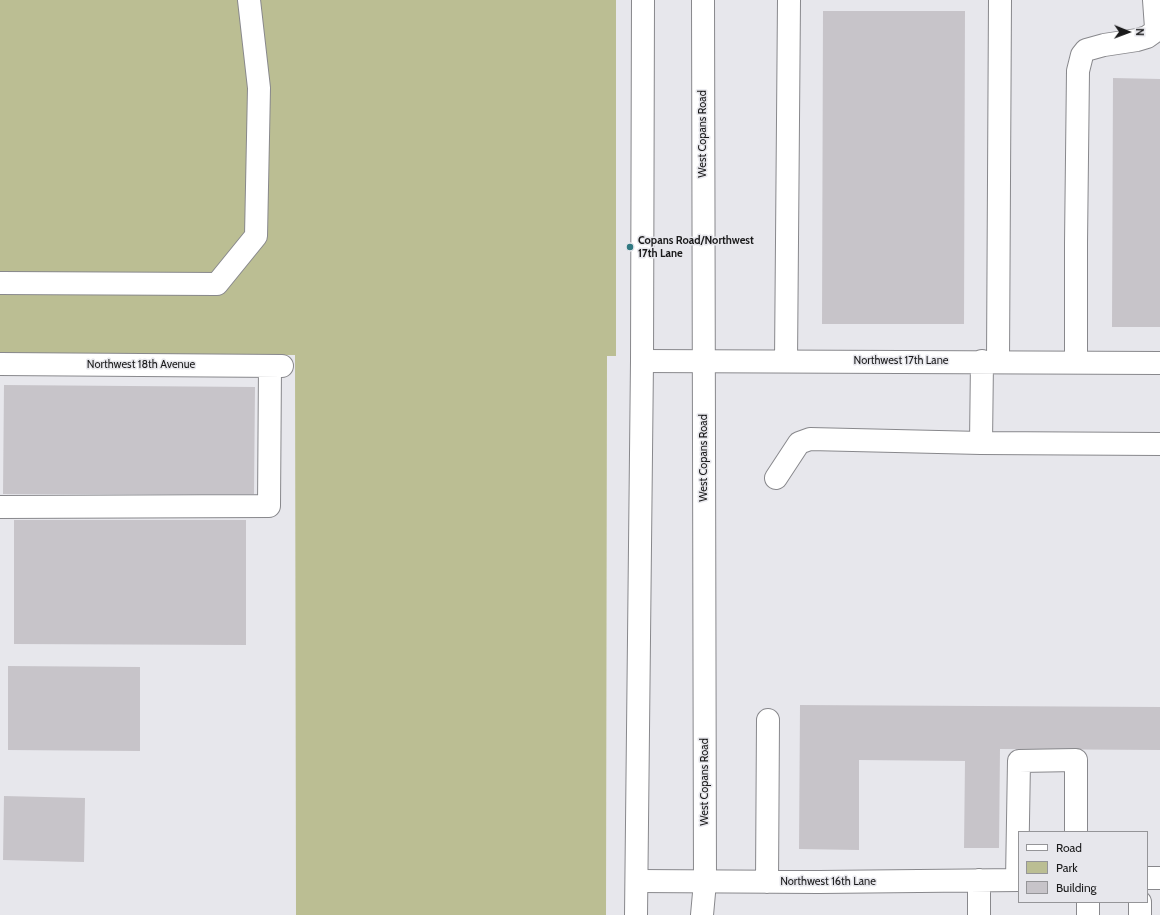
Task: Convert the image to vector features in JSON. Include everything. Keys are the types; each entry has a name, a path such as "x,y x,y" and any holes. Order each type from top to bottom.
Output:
{"street":[{"path":"0,283 217,284 256,236 259,88 249,0"},
{"path":"636,915 642,361 643,0"},
{"name":"West Copans Road","path":"702,915 705,882 703,0"},
{"path":"786,361 789,0"},
{"path":"981,442 990,361 1000,0"},
{"path":"1076,362 1078,71 1082,55 1086,50 1147,37 1154,32 1156,28 1154,0"},
{"name":"Northwest 17th Lane","path":"642,361 990,361 1160,363"},
{"name":"Northwest 18th Avenue","path":"0,364 276,366 270,506 0,507"},
{"path":"776,478 799,443 810,439 1160,444"},
{"path":"767,882 768,720"},
{"path":"1018,831 1019,761 1076,760 1076,831"},
{"path":"1148,878 1160,878"},
{"path":"979,880 979,915"},
{"name":"Northwest 16th Lane","path":"637,881 767,882 1018,880"},
{"path":"1088,903 1088,915"},
{"path":"1140,903 1140,915"}],"green space":[{"path":"0,0 616,0 616,356 607,356 606,915 296,915 295,355 0,354"}],"building":[{"path":"823,11 965,11 964,324 822,324"},
{"path":"1113,78 1160,79 1160,327 1112,327"},
{"path":"4,385 255,387 254,494 3,494"},
{"path":"14,520 246,520 246,645 14,644"},
{"path":"8,666 140,667 140,751 8,750"},
{"path":"800,705 1160,707 1160,750 1000,749 999,848 964,848 965,761 859,760 859,850 799,849"},
{"path":"4,796 85,798 84,862 3,860"}],"place":[{"name":"Copans Road/Northwest 17th Lane","path":"630,247"}]}
